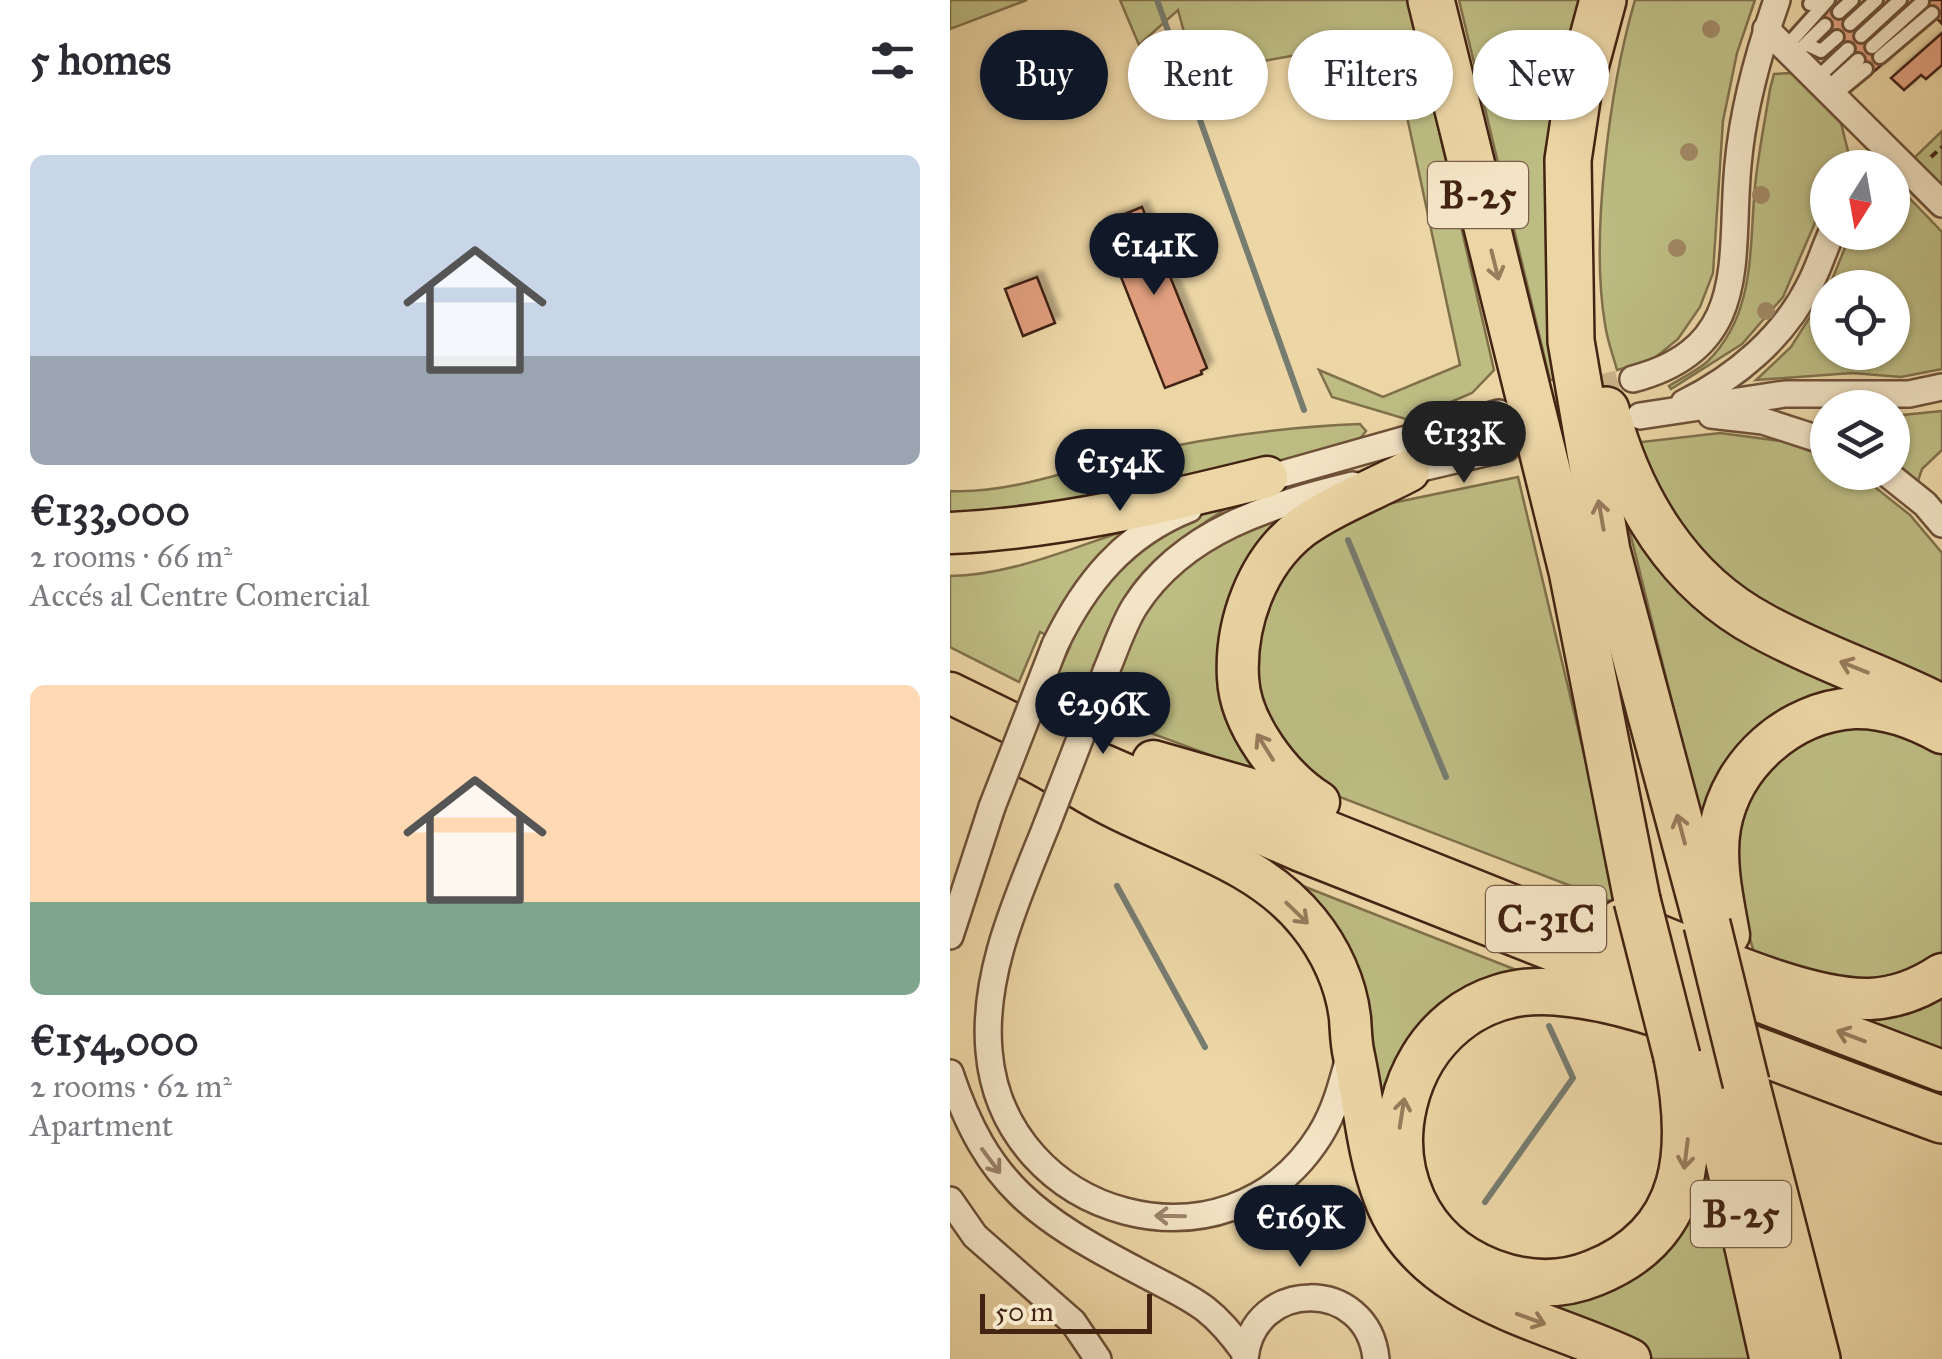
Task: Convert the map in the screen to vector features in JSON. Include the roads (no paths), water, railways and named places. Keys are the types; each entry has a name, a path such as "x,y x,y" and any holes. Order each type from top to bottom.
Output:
{"highway":[{"name":"B-25","path":"1431,0 1572,571 1685,917"},
{"name":"B-25","path":"1602,0 1578,92 1568,160 1570,341 1607,551 1685,917 1725,1075 1820,1359"},
{"path":"1623,0 1596,126 1588,247 1594,342 1603,398 1634,490 1670,548 1712,594 1760,626 1942,708"},
{"path":"1334,813 1276,765 1252,726 1238,681 1240,634 1251,596 1272,556 1302,528 1409,471"},
{"path":"950,533 1015,530 1140,508 1267,477"},
{"name":"C-31C","path":"950,665 1153,761 1474,891 1942,1071"},
{"name":"C-31C","path":"950,693 1076,754 1318,858 1942,1102"},
{"path":"1685,917 1718,860 1720,828 1730,794 1743,771 1765,746 1792,726 1855,708 1917,720 1942,733"},
{"path":"950,720 1032,760 1554,968 1624,1001 1942,1120"},
{"path":"1032,760 1108,805 1207,850 1264,883 1305,918 1328,949 1342,985 1370,1154 1385,1201 1425,1260 1454,1283 1486,1300 1630,1359"},
{"path":"1153,761 1334,813 1810,991 1869,999 1899,995 1942,974"},
{"path":"1624,1001 1552,991 1509,995 1471,1011 1435,1039 1412,1076 1402,1102 1398,1143 1404,1182 1429,1228 1468,1262 1529,1283 1568,1282 1623,1260 1640,1247 1665,1216 1682,1181 1688,1128 1725,1075"},
{"name":"B-25","path":"1725,1075 1773,1359"}],"street":[{"path":"1634,379 1664,369 1689,352 1714,325 1727,298 1734,268 1740,143 1750,86 1777,0"},
{"path":"1766,29 1795,46 1872,150"},
{"path":"1910,180 1942,204"},
{"path":"1653,414 1733,373 1786,324 1810,286 1825,250"},
{"path":"1653,414 1785,394 1910,394 1942,387"},
{"path":"950,936 962,888 1055,645 1089,585 1134,538 1180,513 1267,477 1499,412"},
{"path":"1653,414 1763,422 1810,436"},
{"path":"1352,1047 1338,1101 1319,1137 1276,1182 1240,1204 1204,1215 1138,1215 1108,1207 1050,1174 1026,1149 1002,1105 993,1080 988,1032 999,954 1124,626 1140,598 1169,567 1221,528 1278,503 1506,448"},
{"path":"1907,490 1942,524"},
{"path":"950,1073 977,1142 1025,1200 1074,1236 1198,1301 1224,1323 1245,1356"},
{"path":"950,1200 975,1236 1073,1322 1098,1359"},
{"path":"1245,1356 1252,1332 1266,1313 1308,1296 1331,1300 1351,1310 1382,1355"}],"lane":[{"path":"1795,46 1828,0"},
{"path":"1839,12 1852,0"},
{"path":"1850,24 1876,0"},
{"path":"1861,36 1900,0"},
{"path":"1795,46 1812,1"},
{"path":"1876,52 1927,8"},
{"path":"1795,46 1825,25"},
{"path":"1795,46 1821,51 1836,37"},
{"path":"1825,88 1848,49"},
{"path":"1825,88 1862,64"}],"waterway":[{"path":"1157,0 1304,410"},
{"path":"1348,540 1446,777"},
{"path":"1117,886 1205,1047"},
{"path":"1485,1202 1573,1078 1549,1026"}],"tunnel":[{"path":"1522,407 1633,379"}]}
